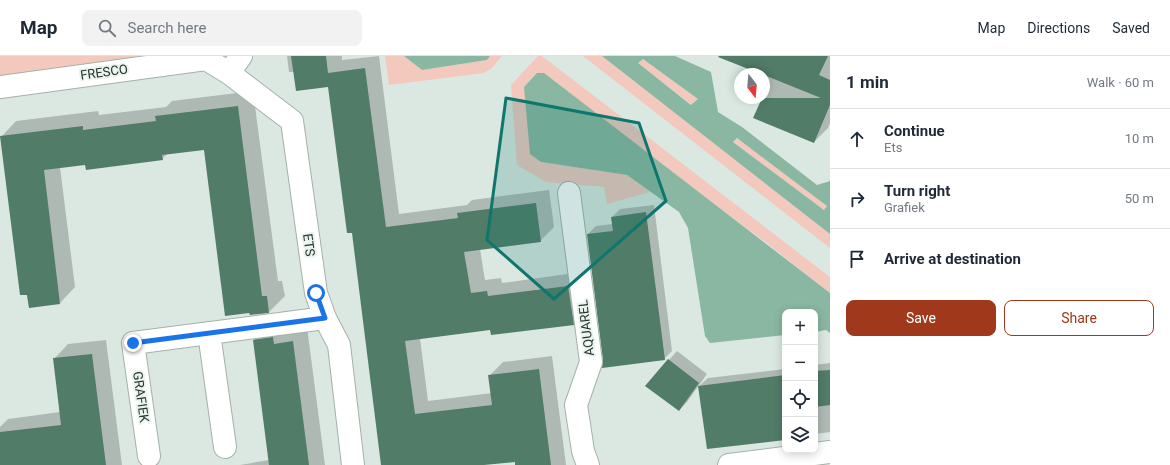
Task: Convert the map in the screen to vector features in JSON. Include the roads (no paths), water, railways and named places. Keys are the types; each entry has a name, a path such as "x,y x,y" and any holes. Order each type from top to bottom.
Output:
{"street":[{"name":"FRESCO","path":"0,87 206,58 235,64"},
{"name":"ETS","path":"235,64 292,121 316,293 325,318 339,345 353,465"},
{"name":"AQUAREL","path":"569,193 591,362 576,405 583,451 588,465"},
{"name":"GRAFIEK","path":"149,456 133,343 325,318"},
{"path":"209,333 225,447"},
{"path":"728,465 830,452"}]}
